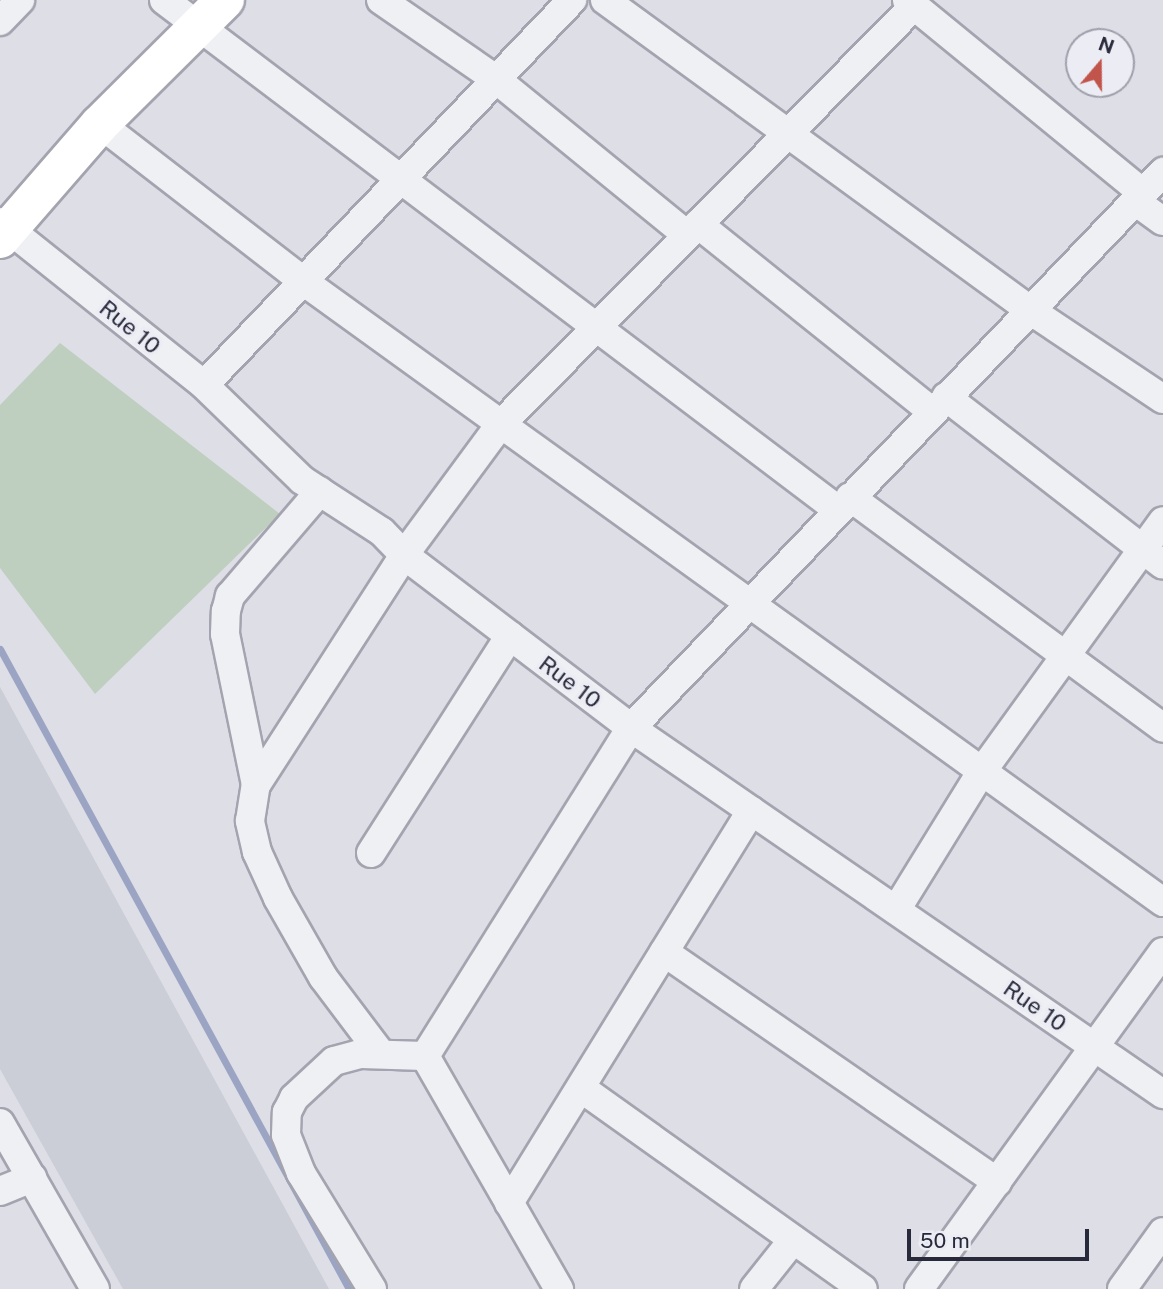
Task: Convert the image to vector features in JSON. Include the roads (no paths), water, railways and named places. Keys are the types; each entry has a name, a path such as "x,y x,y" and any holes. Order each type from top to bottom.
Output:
{"street":[{"path":"0,21 20,0"},
{"path":"164,0 596,327 844,504 1065,655 1163,728"},
{"path":"3,230 100,124 225,0"},
{"path":"381,0 497,80 693,230 1152,557"},
{"path":"204,385 572,0"},
{"path":"605,0 786,135 1030,310 1163,399"},
{"path":"256,785 404,555 500,425 786,135 910,3 1139,197 1163,221"},
{"path":"100,124 303,281 500,425 751,602 980,774 1163,902"},
{"path":"425,1056 631,728 938,404 1163,172"},
{"name":"Rue 10","path":"3,230 204,385 302,481 382,532 404,555 631,728 1163,1094"},
{"path":"320,491 230,596 225,634 256,785 250,821 257,852 273,887 323,977 381,1054"},
{"path":"896,910 980,774 1065,655 1152,557 1163,521"},
{"path":"372,853 510,636"},
{"path":"509,1203 751,811"},
{"path":"664,952 997,1182"},
{"path":"919,1289 1163,952"},
{"path":"372,1289 301,1173 286,1135 290,1105 316,1073 334,1061 360,1054 425,1056"},
{"path":"425,1056 558,1289"},
{"path":"580,1087 863,1289"},
{"path":"0,1123 95,1289"},
{"path":"0,1191 32,1178"},
{"path":"1124,1288 1163,1232"},
{"path":"754,1289 793,1240"}],"waterway":[{"path":"0,649 349,1289"}]}
